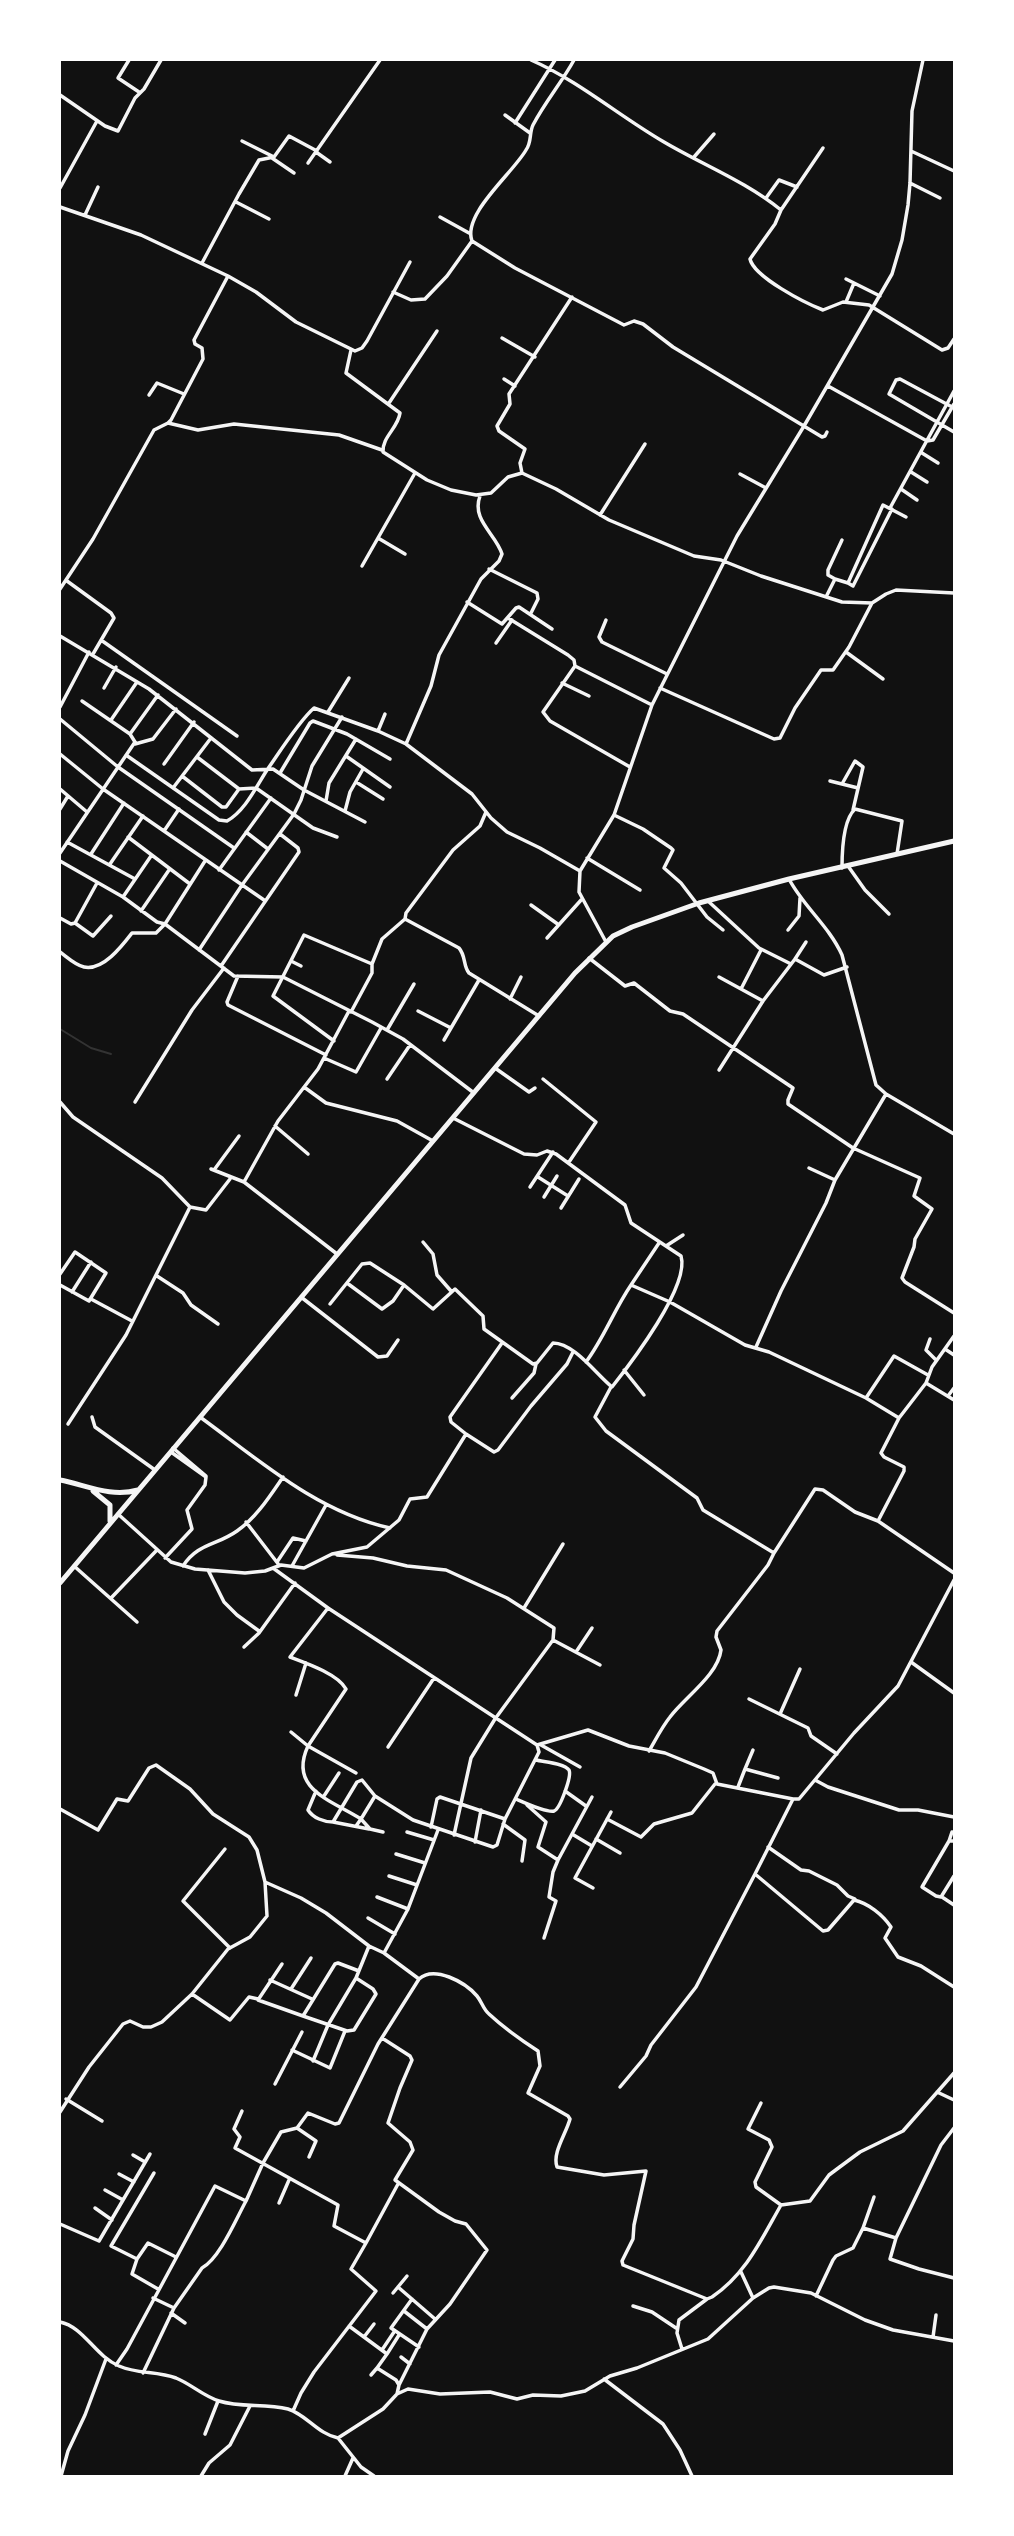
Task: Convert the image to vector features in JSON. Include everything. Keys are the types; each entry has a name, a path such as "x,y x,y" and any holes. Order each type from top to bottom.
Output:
{"highway":[{"path":"60,1583 539,1016 606,942 632,927 699,903 954,841"},
{"path":"60,1480 116,1493 138,1490"},
{"path":"86,1487 110,1505 110,1524"}],"street":[{"path":"129,60 118,78 139,92"},
{"path":"60,95 97,121 118,131 139,92 144,89 161,60"},
{"path":"308,163 380,60"},
{"path":"531,60 565,77 662,141 766,198 781,210"},
{"path":"515,123 555,60"},
{"path":"573,60 538,117 530,133 528,149 482,205 470,225 472,240 515,268 624,325 634,321 643,324 673,346 822,437 827,432"},
{"path":"606,942 579,892 580,872 614,815 652,705 724,561 874,307 896,261 910,183 912,111 923,60"},
{"path":"505,115 530,133"},
{"path":"60,188 97,121"},
{"path":"694,157 714,134"},
{"path":"202,263 259,160 273,158 289,136 330,162"},
{"path":"242,141 294,173"},
{"path":"823,148 781,210 775,225 750,259 753,267 781,288 823,310 845,302 874,307 940,349 944,350 954,340"},
{"path":"911,151 954,171"},
{"path":"766,198 779,180 797,187"},
{"path":"910,183 940,198"},
{"path":"85,215 98,187"},
{"path":"236,202 269,219"},
{"path":"60,207 141,235 202,263 256,292 296,321 351,350 358,350 367,341 410,261"},
{"path":"440,217 469,233"},
{"path":"393,291 411,300 425,299 447,276 472,240"},
{"path":"168,423 203,359 202,348 193,342 228,276"},
{"path":"846,279 880,296"},
{"path":"845,302 854,283"},
{"path":"522,473 519,465 525,449 498,429 510,402 508,396 572,297"},
{"path":"389,403 437,331"},
{"path":"502,338 535,357"},
{"path":"351,350 346,373 399,411 400,416 382,450"},
{"path":"504,379 515,386"},
{"path":"827,386 927,440 933,440 942,426 954,407 900,379 896,380 889,396 942,426 954,432"},
{"path":"149,395 156,383 184,394"},
{"path":"842,540 828,575 848,583 954,391"},
{"path":"60,589 93,539 156,428 168,423 198,430 234,424 339,435 382,450 415,473 451,489 481,496 491,493 512,475 522,473 632,531 694,556 724,561 842,602 873,603"},
{"path":"600,515 645,444"},
{"path":"922,453 938,463"},
{"path":"911,472 927,482"},
{"path":"362,566 415,473"},
{"path":"740,474 766,488"},
{"path":"901,489 916,500"},
{"path":"406,744 431,686 437,660 467,602 502,554 478,509 481,496"},
{"path":"866,553 883,505 906,517"},
{"path":"378,538 405,554"},
{"path":"489,569 537,593 538,599 531,613"},
{"path":"826,597 835,579"},
{"path":"60,707 61,701 114,618 67,581"},
{"path":"660,688 774,739 780,738 795,708 821,670 832,670 846,652 873,603 891,591 954,593"},
{"path":"467,602 500,623 510,619"},
{"path":"496,643 517,606 552,629"},
{"path":"510,619 574,660 575,666 544,709 546,718 630,767"},
{"path":"606,620 599,637 602,642 667,674"},
{"path":"60,637 138,681 194,722 252,770 268,769 280,773 304,790 365,822"},
{"path":"101,640 237,737"},
{"path":"846,652 883,679"},
{"path":"575,666 652,705"},
{"path":"104,688 116,667"},
{"path":"328,712 349,678"},
{"path":"111,720 138,681"},
{"path":"562,683 589,696"},
{"path":"130,734 158,695"},
{"path":"82,701 130,734 135,744"},
{"path":"126,755 219,820 227,821 235,816 315,707 406,744 472,794 507,832 580,872"},
{"path":"60,853 126,755 135,744 153,739 176,709"},
{"path":"378,731 385,714"},
{"path":"199,950 294,814 312,766 342,717"},
{"path":"60,719 118,767 234,848"},
{"path":"280,773 312,721 336,729 390,759"},
{"path":"164,764 194,722"},
{"path":"173,788 211,738"},
{"path":"326,801 329,783 356,739"},
{"path":"60,754 103,789 264,900"},
{"path":"197,757 239,789 256,788 314,828 337,838"},
{"path":"346,757 390,787"},
{"path":"842,784 855,761 864,768 842,849 845,867 888,914"},
{"path":"345,811 350,792 363,769"},
{"path":"182,776 222,807 226,807 239,789"},
{"path":"830,781 858,788"},
{"path":"356,782 383,799"},
{"path":"60,789 87,812"},
{"path":"60,809 68,796"},
{"path":"219,870 271,798"},
{"path":"91,854 124,803"},
{"path":"164,831 179,809"},
{"path":"853,810 902,821 897,854"},
{"path":"244,1182 275,1126 325,1057 372,973 372,964 382,939 405,919 405,913 446,859 480,826 486,812"},
{"path":"614,815 643,829 671,848 672,853 664,868 723,930"},
{"path":"110,864 143,816"},
{"path":"246,832 268,849"},
{"path":"135,1102 264,900 299,852 298,848 279,834"},
{"path":"128,837 190,884"},
{"path":"67,842 135,879"},
{"path":"122,897 151,856"},
{"path":"587,858 640,890"},
{"path":"60,861 122,897 157,922 165,924 237,976 283,977 387,1030 474,1093"},
{"path":"60,952 79,965 91,967 104,961 132,933 141,931 153,934 165,924 205,861"},
{"path":"141,911 169,870"},
{"path":"789,879 837,945 846,967 876,1086 954,1134"},
{"path":"75,923 97,883"},
{"path":"788,930 799,916 799,896"},
{"path":"547,938 582,899"},
{"path":"708,901 762,950 790,964"},
{"path":"531,905 559,926"},
{"path":"60,918 71,924 75,923 93,936 111,916"},
{"path":"405,919 459,948 465,958 466,971 539,1016"},
{"path":"334,1041 274,999 273,994 306,935 372,964"},
{"path":"719,1070 763,1001 806,942"},
{"path":"741,989 762,950"},
{"path":"589,958 625,986 634,983 670,1011 683,1014 793,1088 788,1104 853,1148 920,1178 915,1196 932,1209 915,1239 903,1281 954,1313"},
{"path":"795,959 824,975 846,967"},
{"path":"291,961 301,966"},
{"path":"237,976 228,1005 356,1072 381,1027"},
{"path":"510,999 521,977"},
{"path":"719,977 763,1001"},
{"path":"444,1040 479,980"},
{"path":"387,1030 414,984"},
{"path":"418,1012 451,1028"},
{"path":"387,1079 410,1045"},
{"path":"495,1068 529,1092 535,1088"},
{"path":"543,1079 596,1122 569,1162"},
{"path":"304,1087 326,1103 397,1121 433,1141"},
{"path":"755,1348 763,1326 826,1203 835,1180 886,1094"},
{"path":"60,1102 73,1117 162,1178 190,1207 206,1210 230,1178"},
{"path":"453,1118 514,1149 537,1155 547,1162"},
{"path":"275,1126 308,1154"},
{"path":"239,1136 213,1170 244,1182 337,1254"},
{"path":"537,1155 543,1151 552,1152 623,1202 631,1223 681,1256 684,1265 670,1302 645,1343 611,1387 595,1417 606,1431 697,1498 703,1510 774,1553"},
{"path":"530,1187 552,1152"},
{"path":"809,1168 835,1180"},
{"path":"544,1197 557,1176"},
{"path":"537,1177 568,1196"},
{"path":"561,1208 579,1179"},
{"path":"68,1424 118,1349 190,1207"},
{"path":"666,1246 683,1235"},
{"path":"423,1242 433,1254 437,1275 451,1291"},
{"path":"586,1362 602,1341 614,1311 659,1243"},
{"path":"60,1274 74,1252 106,1274 91,1299"},
{"path":"72,1292 91,1262"},
{"path":"330,1304 362,1264 367,1263 404,1285 433,1309 455,1289 483,1316 484,1329 536,1364"},
{"path":"157,1276 218,1324"},
{"path":"347,1283 382,1309 387,1307 404,1285"},
{"path":"60,1285 132,1321"},
{"path":"631,1285 670,1302 745,1345 866,1398 900,1418"},
{"path":"301,1297 378,1357 387,1356 398,1340"},
{"path":"878,1521 904,1472 904,1468 881,1453 900,1418 926,1382 936,1360 954,1336"},
{"path":"930,1339 926,1350 936,1360"},
{"path":"512,1398 534,1373 536,1364 555,1342 586,1362 611,1387"},
{"path":"502,1343 450,1417 451,1422 466,1434 494,1452 568,1364 573,1352"},
{"path":"945,1349 954,1355"},
{"path":"866,1398 894,1356 928,1375"},
{"path":"624,1370 643,1395"},
{"path":"926,1382 954,1400"},
{"path":"948,1396 954,1388"},
{"path":"200,1417 326,1505 359,1521 390,1528"},
{"path":"92,1418 95,1427 155,1470"},
{"path":"246,1522 278,1564 304,1567 332,1554 367,1547 399,1520 410,1499 427,1497 466,1434"},
{"path":"165,1558 192,1529 187,1510 205,1485 206,1477 200,1468 171,1450"},
{"path":"183,1566 195,1551 236,1532 268,1498 283,1477"},
{"path":"649,1751 670,1717 715,1665 720,1654 716,1637 718,1630 768,1565 815,1489 823,1490 855,1512 878,1521 954,1573"},
{"path":"292,1566 326,1505"},
{"path":"118,1514 165,1558 183,1566 208,1570 246,1573 273,1568 293,1538 306,1541"},
{"path":"524,1608 563,1544"},
{"path":"112,1597 156,1551"},
{"path":"332,1554 373,1558 417,1568 440,1569 524,1608 552,1625 555,1632 553,1640 495,1719 471,1759 454,1835"},
{"path":"74,1566 137,1622"},
{"path":"273,1568 328,1608 495,1719 580,1767"},
{"path":"208,1570 224,1602 259,1631"},
{"path":"716,1783 793,1799 801,1797 898,1686 954,1580"},
{"path":"244,1647 295,1583"},
{"path":"328,1608 290,1657 338,1680 346,1689 307,1746 304,1753 304,1775 308,1786 361,1819 370,1829"},
{"path":"576,1652 592,1628"},
{"path":"553,1640 600,1665"},
{"path":"910,1661 954,1693"},
{"path":"296,1695 306,1663"},
{"path":"780,1714 800,1668"},
{"path":"388,1747 434,1678"},
{"path":"749,1699 808,1728 811,1737 837,1754"},
{"path":"539,1745 588,1730 649,1751 665,1753 711,1772 716,1783"},
{"path":"291,1732 307,1746 356,1773"},
{"path":"333,1822 359,1780 364,1780 375,1796 413,1820 495,1847 504,1821 540,1752 539,1745"},
{"path":"738,1787 752,1750"},
{"path":"516,1799 554,1811 558,1808 570,1778 568,1769 536,1760"},
{"path":"60,1809 98,1830 117,1799 128,1801 149,1768 156,1765 190,1789 213,1814 249,1837 257,1850 265,1882 267,1918 250,1937 230,1948 192,1994 162,2022 151,2027 127,2021 66,2099 60,2112"},
{"path":"745,1769 778,1778"},
{"path":"324,1796 339,1773"},
{"path":"815,1780 828,1787 899,1810 918,1810 954,1817"},
{"path":"607,1819 641,1837 654,1824 692,1814 716,1783"},
{"path":"316,1791 308,1806 309,1813 313,1816 383,1832"},
{"path":"565,1791 586,1806"},
{"path":"356,1826 375,1796"},
{"path":"431,1826 437,1799 444,1797 461,1802 504,1821 524,1838 522,1861"},
{"path":"544,1938 556,1901 549,1897 553,1872 592,1797"},
{"path":"620,2087 696,1987 793,1799"},
{"path":"526,1803 545,1822 538,1847 540,1851 558,1860"},
{"path":"475,1842 481,1810"},
{"path":"593,1888 575,1878 611,1812"},
{"path":"384,1953 408,1909 439,1830"},
{"path":"407,1832 434,1840"},
{"path":"952,1832 952,1841 922,1887 954,1905"},
{"path":"572,1834 592,1846"},
{"path":"596,1839 620,1853"},
{"path":"768,1847 801,1870 823,1877 837,1885 848,1896 877,1911 891,1927 885,1938 898,1956 921,1966 954,1987"},
{"path":"225,1849 183,1901 230,1948"},
{"path":"396,1854 425,1863"},
{"path":"754,1874 823,1931 828,1930 857,1900"},
{"path":"389,1876 417,1885"},
{"path":"941,1896 954,1879"},
{"path":"265,1882 326,1913 349,1929 354,1937 384,1953 419,1979"},
{"path":"377,1897 408,1909"},
{"path":"368,1918 395,1934"},
{"path":"313,2061 328,2025 356,1978 369,1946"},
{"path":"291,1989 311,1958"},
{"path":"303,2016 337,1962 359,1971"},
{"path":"258,1999 282,1964"},
{"path":"143,2373 174,2308 202,2268 209,2264 246,2201 281,2132 297,2128 307,2113 335,2124 339,2123 381,2038 419,1979 430,1972 439,1973 477,1995 487,2013 538,2051 540,2066 528,2093 570,2119 556,2155 557,2167 604,2175 646,2171 633,2239 622,2263 707,2299"},
{"path":"192,1994 230,2020 249,1997 345,2031 354,2030 376,1994 356,1978"},
{"path":"270,1980 312,1999"},
{"path":"292,2050 330,2068 345,2031"},
{"path":"275,2084 302,2032"},
{"path":"381,2038 410,2056 412,2060 388,2123 411,2142 413,2150 395,2177 398,2184 448,2218 466,2224 487,2250 468,2280 427,2329 397,2394"},
{"path":"761,2103 748,2129 769,2140 772,2147 755,2182 756,2187 781,2205 810,2201 829,2175 860,2152 898,2134 954,2073"},
{"path":"937,2092 954,2100"},
{"path":"66,2099 102,2121"},
{"path":"242,2111 234,2129 240,2137 235,2148 338,2205 334,2226 366,2242"},
{"path":"297,2128 316,2141 309,2157"},
{"path":"954,2128 941,2145 896,2238 890,2259 954,2278"},
{"path":"60,2224 99,2241 150,2154"},
{"path":"133,2155 145,2162"},
{"path":"137,2259 111,2246 154,2173"},
{"path":"119,2174 134,2182"},
{"path":"279,2203 289,2180"},
{"path":"293,2411 305,2386 376,2292 376,2289 351,2269 398,2184"},
{"path":"116,2365 215,2186 246,2201"},
{"path":"105,2190 123,2200"},
{"path":"816,2296 833,2260 853,2248 874,2197"},
{"path":"676,2328 682,2316 722,2290 741,2272 753,2256 781,2205"},
{"path":"94,2208 112,2220"},
{"path":"863,2228 896,2238"},
{"path":"158,2289 132,2274 137,2259 148,2243 176,2257"},
{"path":"741,2272 753,2298"},
{"path":"394,2293 407,2276"},
{"path":"398,2287 435,2319"},
{"path":"338,2438 383,2409 397,2394 408,2389 440,2394 491,2392 517,2399 533,2395 561,2396 585,2391 604,2379 713,2336 753,2298 775,2287 807,2291 879,2325 954,2341"},
{"path":"153,2298 174,2308"},
{"path":"412,2299 391,2325 391,2330 419,2347"},
{"path":"633,2306 652,2312 676,2328 682,2349"},
{"path":"404,2311 427,2329"},
{"path":"171,2314 185,2323"},
{"path":"933,2337 936,2315"},
{"path":"60,2322 77,2330 106,2359 116,2365 175,2378 218,2401 293,2411 326,2434 338,2438 353,2458 374,2476"},
{"path":"364,2337 374,2324"},
{"path":"349,2326 387,2354"},
{"path":"382,2351 394,2332"},
{"path":"371,2375 399,2335"},
{"path":"401,2357 410,2364"},
{"path":"61,2476 68,2451 106,2359"},
{"path":"377,2368 396,2380 399,2385"},
{"path":"604,2379 663,2424 680,2450 692,2476"},
{"path":"205,2434 218,2401"},
{"path":"201,2476 209,2463 230,2445 250,2406"},
{"path":"345,2476 353,2458"}],"waterway":[{"path":"60,1029 91,1048 111,1054"}]}
